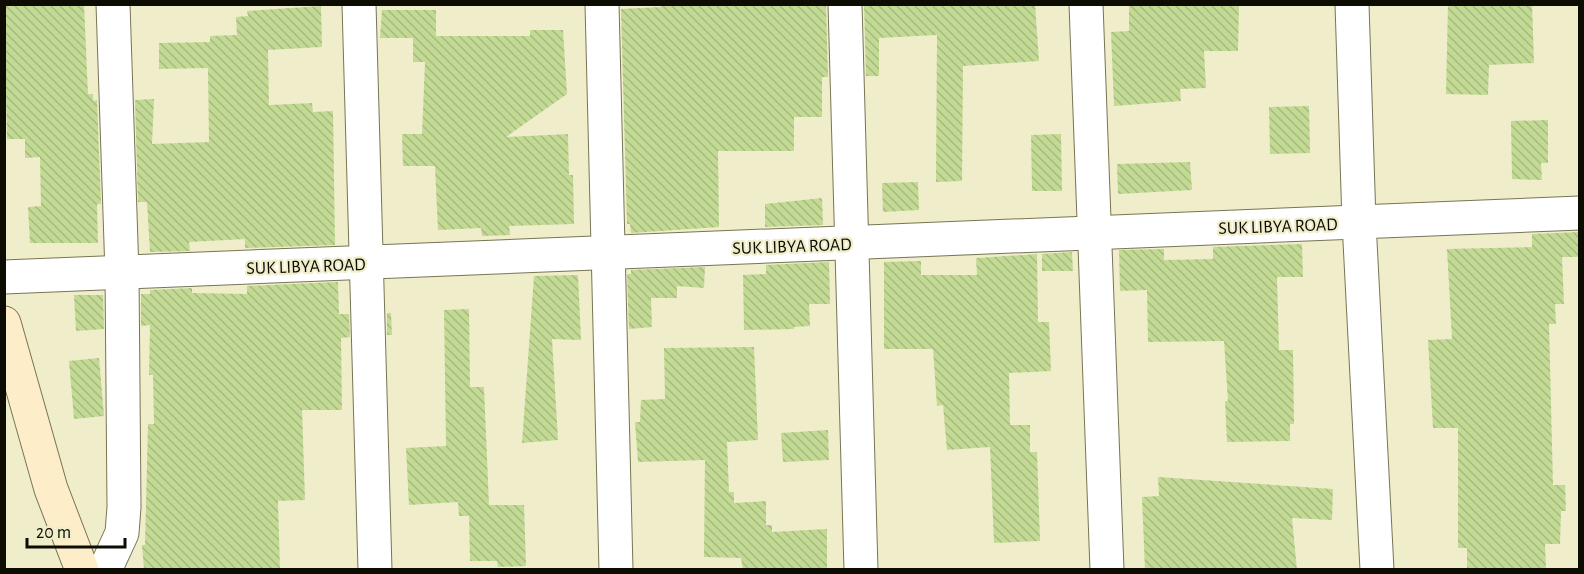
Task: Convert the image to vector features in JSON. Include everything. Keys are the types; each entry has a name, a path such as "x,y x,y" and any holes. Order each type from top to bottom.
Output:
{"main road":[{"path":"4,322 51,489 82,570"}],"street":[{"path":"105,570 122,533 124,507 122,273 113,4"},
{"path":"359,4 375,570"},
{"path":"602,4 616,570"},
{"path":"845,4 861,570"},
{"path":"1086,4 1107,570"},
{"path":"1352,4 1359,222 1377,570"},
{"name":"SUK LIBYA ROAD","path":"4,277 1580,213"}],"building":[{"path":"4,4 84,4 88,94 93,94 93,101 97,100 101,204 97,204 98,243 30,243 28,207 41,206 40,157 25,158 25,139 7,139"},
{"path":"661,4 826,4 828,77 822,77 822,117 794,117 794,151 718,151 719,227 631,233 630,224 627,224 621,9 661,7"},
{"path":"864,4 1035,4 1039,61 963,66 962,181 936,182 937,35 879,38 879,76 866,76"},
{"path":"1129,4 1239,5 1238,51 1204,51 1206,88 1180,89 1181,101 1114,106 1111,32 1129,31"},
{"path":"1448,4 1532,4 1534,63 1489,65 1488,95 1446,94"},
{"path":"321,6 322,47 268,50 269,105 312,103 313,112 333,111 335,245 245,248 245,239 189,242 190,251 150,252 147,202 138,202 135,100 154,99 152,144 209,142 208,68 159,69 159,43 210,42 210,36 237,35 236,17 248,16 247,11"},
{"path":"382,10 436,10 436,36 530,36 530,30 563,30 567,94 506,137 568,134 569,175 573,175 574,224 509,226 510,235 482,236 481,228 438,230 435,166 403,166 402,134 422,134 425,62 413,62 413,38 380,38"},
{"path":"1309,106 1310,153 1270,154 1269,107"},
{"path":"1548,120 1548,163 1541,163 1542,180 1512,179 1511,121"},
{"path":"1061,134 1062,191 1032,191 1031,135"},
{"path":"1190,162 1192,190 1118,194 1117,164"},
{"path":"918,182 919,210 883,212 882,183"},
{"path":"822,198 823,225 765,227 765,204"},
{"path":"1580,232 1580,257 1562,257 1564,304 1555,304 1556,324 1549,324 1553,485 1565,485 1566,511 1561,511 1560,544 1545,544 1546,569 1467,570 1467,548 1458,548 1458,428 1433,428 1428,340 1452,339 1447,249 1532,247 1532,234"},
{"path":"1302,244 1303,277 1277,277 1279,350 1293,350 1294,424 1290,424 1290,441 1227,442 1225,401 1228,401 1224,341 1148,342 1147,290 1120,291 1119,250 1164,249 1164,260 1213,259 1213,247"},
{"path":"1072,252 1073,271 1042,271 1042,254"},
{"path":"1037,254 1038,322 1049,322 1051,371 1009,373 1010,425 1030,425 1030,452 1037,452 1040,541 994,543 990,447 947,450 943,405 937,406 933,349 884,349 884,262 921,261 921,275 977,275 976,258"},
{"path":"829,262 830,304 809,304 810,326 794,327 794,329 744,330 743,275 766,274 766,265"},
{"path":"705,267 704,288 677,286 677,298 651,298 652,327 629,329 627,274 631,274 631,270"},
{"path":"578,275 581,340 552,339 558,440 522,443 534,276"},
{"path":"338,282 339,314 349,314 350,337 341,338 342,410 302,410 305,500 278,501 280,570 144,570 142,545 145,545 148,424 154,424 153,375 149,375 150,325 141,326 141,294 150,294 150,290 192,288 192,293 247,294 247,286"},
{"path":"74,295 103,295 104,329 76,331"},
{"path":"469,309 470,387 484,387 489,505 524,505 526,566 498,567 497,561 470,561 469,516 459,516 458,502 409,505 406,448 446,446 444,310"},
{"path":"387,313 391,313 392,335 387,335"},
{"path":"754,347 758,440 727,442 729,492 734,492 734,503 766,501 766,525 772,525 772,532 827,529 827,570 743,570 741,558 704,557 705,460 638,462 635,422 640,422 641,400 665,399 664,348"},
{"path":"99,358 104,416 74,419 69,361"},
{"path":"828,430 829,460 783,462 781,433"},
{"path":"1158,477 1333,489 1332,520 1292,518 1297,570 1145,570 1142,497 1159,496"}]}
